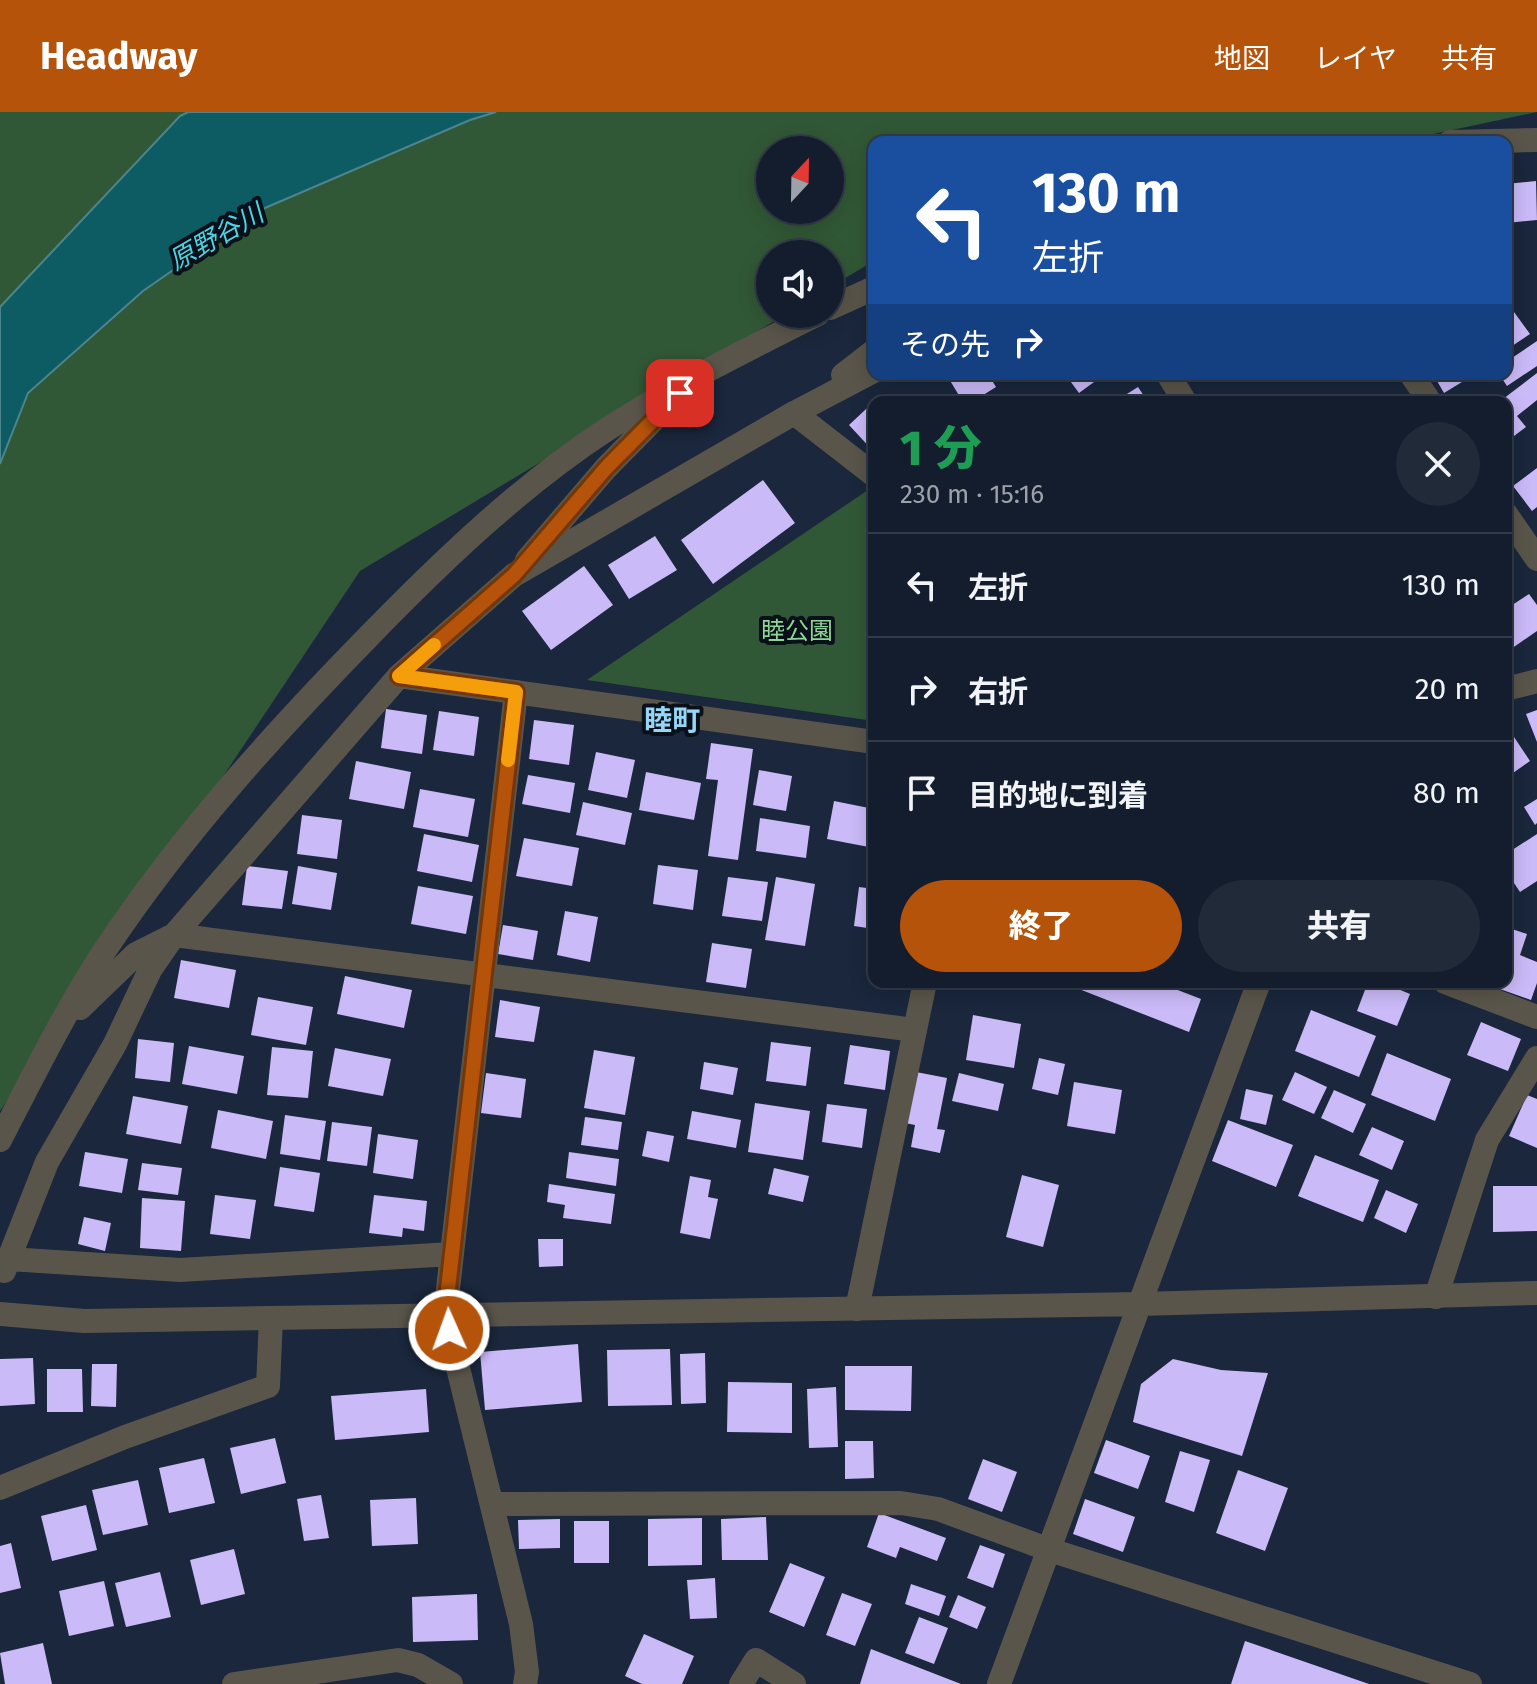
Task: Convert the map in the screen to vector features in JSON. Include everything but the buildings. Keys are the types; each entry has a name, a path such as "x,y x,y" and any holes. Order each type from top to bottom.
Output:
{"street":[{"path":"1512,141 1537,140"},
{"path":"844,302 868,291"},
{"path":"0,1140 55,1031 106,949 184,843 291,715 386,618 509,503 604,432 699,374 790,328"},
{"path":"794,413 868,356"},
{"path":"452,1254 180,1270 7,1265 47,1162 115,1044 150,970 174,935 399,676 514,575 606,468 699,374"},
{"path":"514,575 794,413 868,374"},
{"path":"794,413 868,470"},
{"path":"1512,523 1537,559"},
{"path":"399,676 868,741"},
{"path":"1512,687 1537,681"},
{"path":"516,692 445,1315 521,1624 527,1672 525,1684"},
{"path":"55,1031 136,954 174,935 915,1030"},
{"path":"857,1309 924,988"},
{"path":"999,1684 1257,988"},
{"path":"1461,988 1537,1017"},
{"path":"1436,1297 1487,1140 1535,1065"},
{"path":"0,1314 84,1321 1140,1304 1537,1293"},
{"path":"0,1488 125,1437 268,1386 271,1318"},
{"path":"492,1504 901,1503 938,1509 1050,1550 1470,1684"},
{"path":"234,1684 398,1660 418,1665 451,1684"},
{"path":"741,1684 756,1660 794,1684"}],"green space":[{"path":"0,112 1537,112 1424,136 868,136 868,265 844,279 844,240 756,240 756,328 763,328 360,571 0,1111"},
{"name":"睦公園","path":"868,490 868,720 587,680"}],"water":[{"name":"原野谷川","path":"188,112 496,112 470,120 258,211 143,291 28,393 0,464 0,307 180,116"}],"slow traffic":[{"path":"434,645 399,676 516,692 508,760"}],"district":[{"name":"睦町","path":"672,720"}],"route":[{"path":"449,1330 445,1315 516,692 399,676 514,575 606,468 680,393"}]}
